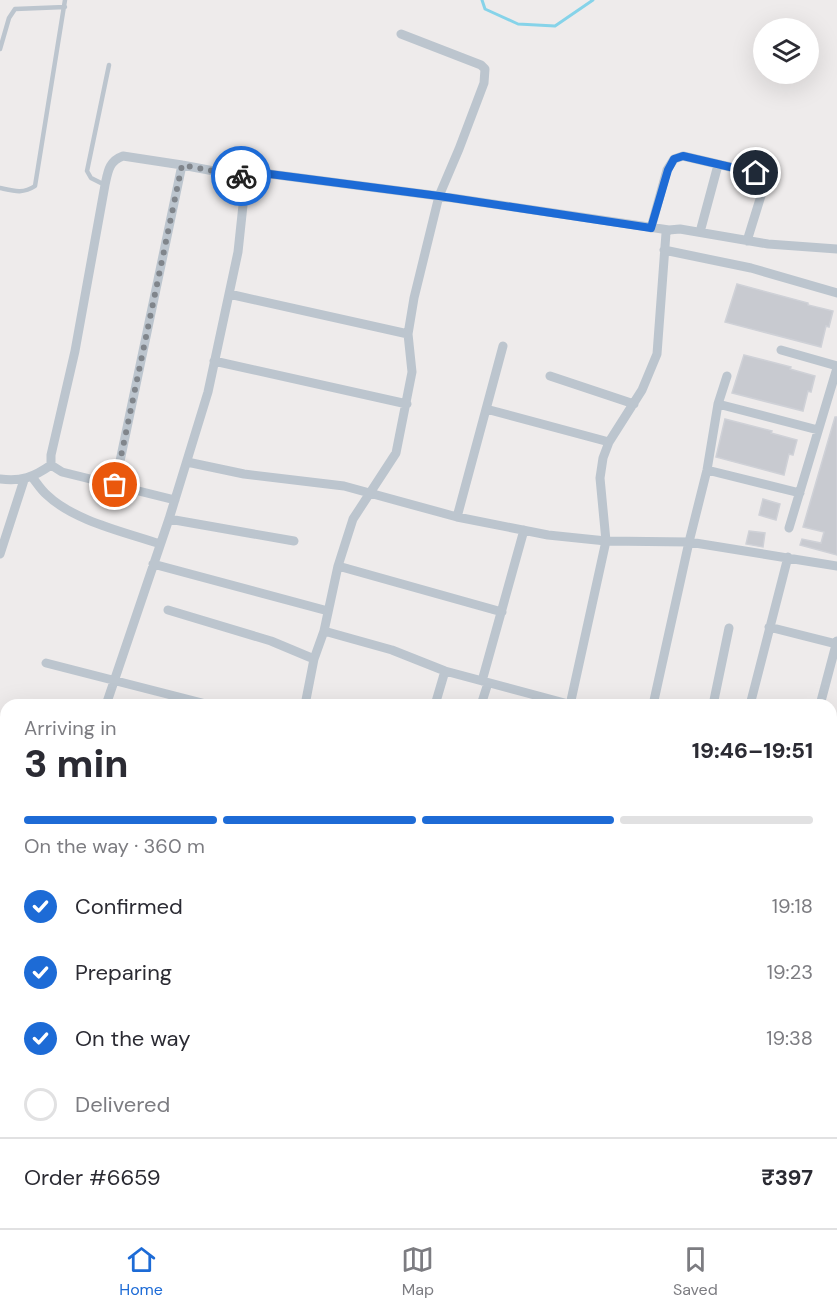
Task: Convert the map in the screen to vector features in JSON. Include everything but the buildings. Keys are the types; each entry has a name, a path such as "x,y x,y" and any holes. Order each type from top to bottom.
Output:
{"street":[{"path":"306,699 338,566 354,519 396,453 412,372 408,334 414,298 439,196 484,83 485,69 482,65 401,34"},
{"path":"51,465 51,455 75,351 105,185 110,165 115,159 123,156 246,177 254,172 439,196 669,231 700,232 788,247 837,249"},
{"path":"651,228 668,170 674,159 683,156 756,173 764,180 747,241"},
{"path":"115,485 182,165"},
{"path":"700,232 718,165"},
{"path":"108,699 169,519 208,392 238,252 246,177"},
{"path":"572,699 606,541 600,478 603,458 609,442 633,405 657,354 665,237 669,231"},
{"path":"664,249 751,268 837,293"},
{"path":"229,294 408,334"},
{"path":"457,517 503,346"},
{"path":"781,350 837,367 789,528"},
{"path":"214,361 406,404"},
{"path":"550,376 633,405"},
{"path":"654,699 707,470 718,405 727,376"},
{"path":"718,405 818,430"},
{"path":"486,409 609,442"},
{"path":"187,462 244,474 327,483 457,517 524,530 606,541 689,542 837,566"},
{"path":"51,465 62,472 175,500"},
{"path":"0,479 28,478 51,465"},
{"path":"707,470 800,493"},
{"path":"28,478 61,506 106,526 160,544"},
{"path":"0,554 28,478"},
{"path":"169,519 294,541"},
{"path":"482,699 501,612 524,530"},
{"path":"751,699 788,557"},
{"path":"153,564 328,611"},
{"path":"338,566 501,612"},
{"path":"168,610 271,641 314,660"},
{"path":"769,627 837,642 822,699"},
{"path":"714,699 729,628"},
{"path":"324,631 392,650 445,671 549,699"},
{"path":"46,663 187,699"},
{"path":"437,699 445,671"}],"lane":[{"path":"0,188 19,192 27,191 35,186 65,0"},
{"path":"0,49 9,18 15,9 65,7"},
{"path":"105,185 91,178 87,171 109,65"}],"waterway":[{"path":"482,0 485,9 518,24 555,26 593,0"}],"way so far":[{"path":"115,485 182,165 241,176"}],"route":[{"path":"241,176 246,177 254,172 439,196 651,228 668,170 671,162 677,157 683,156 756,173"}]}
